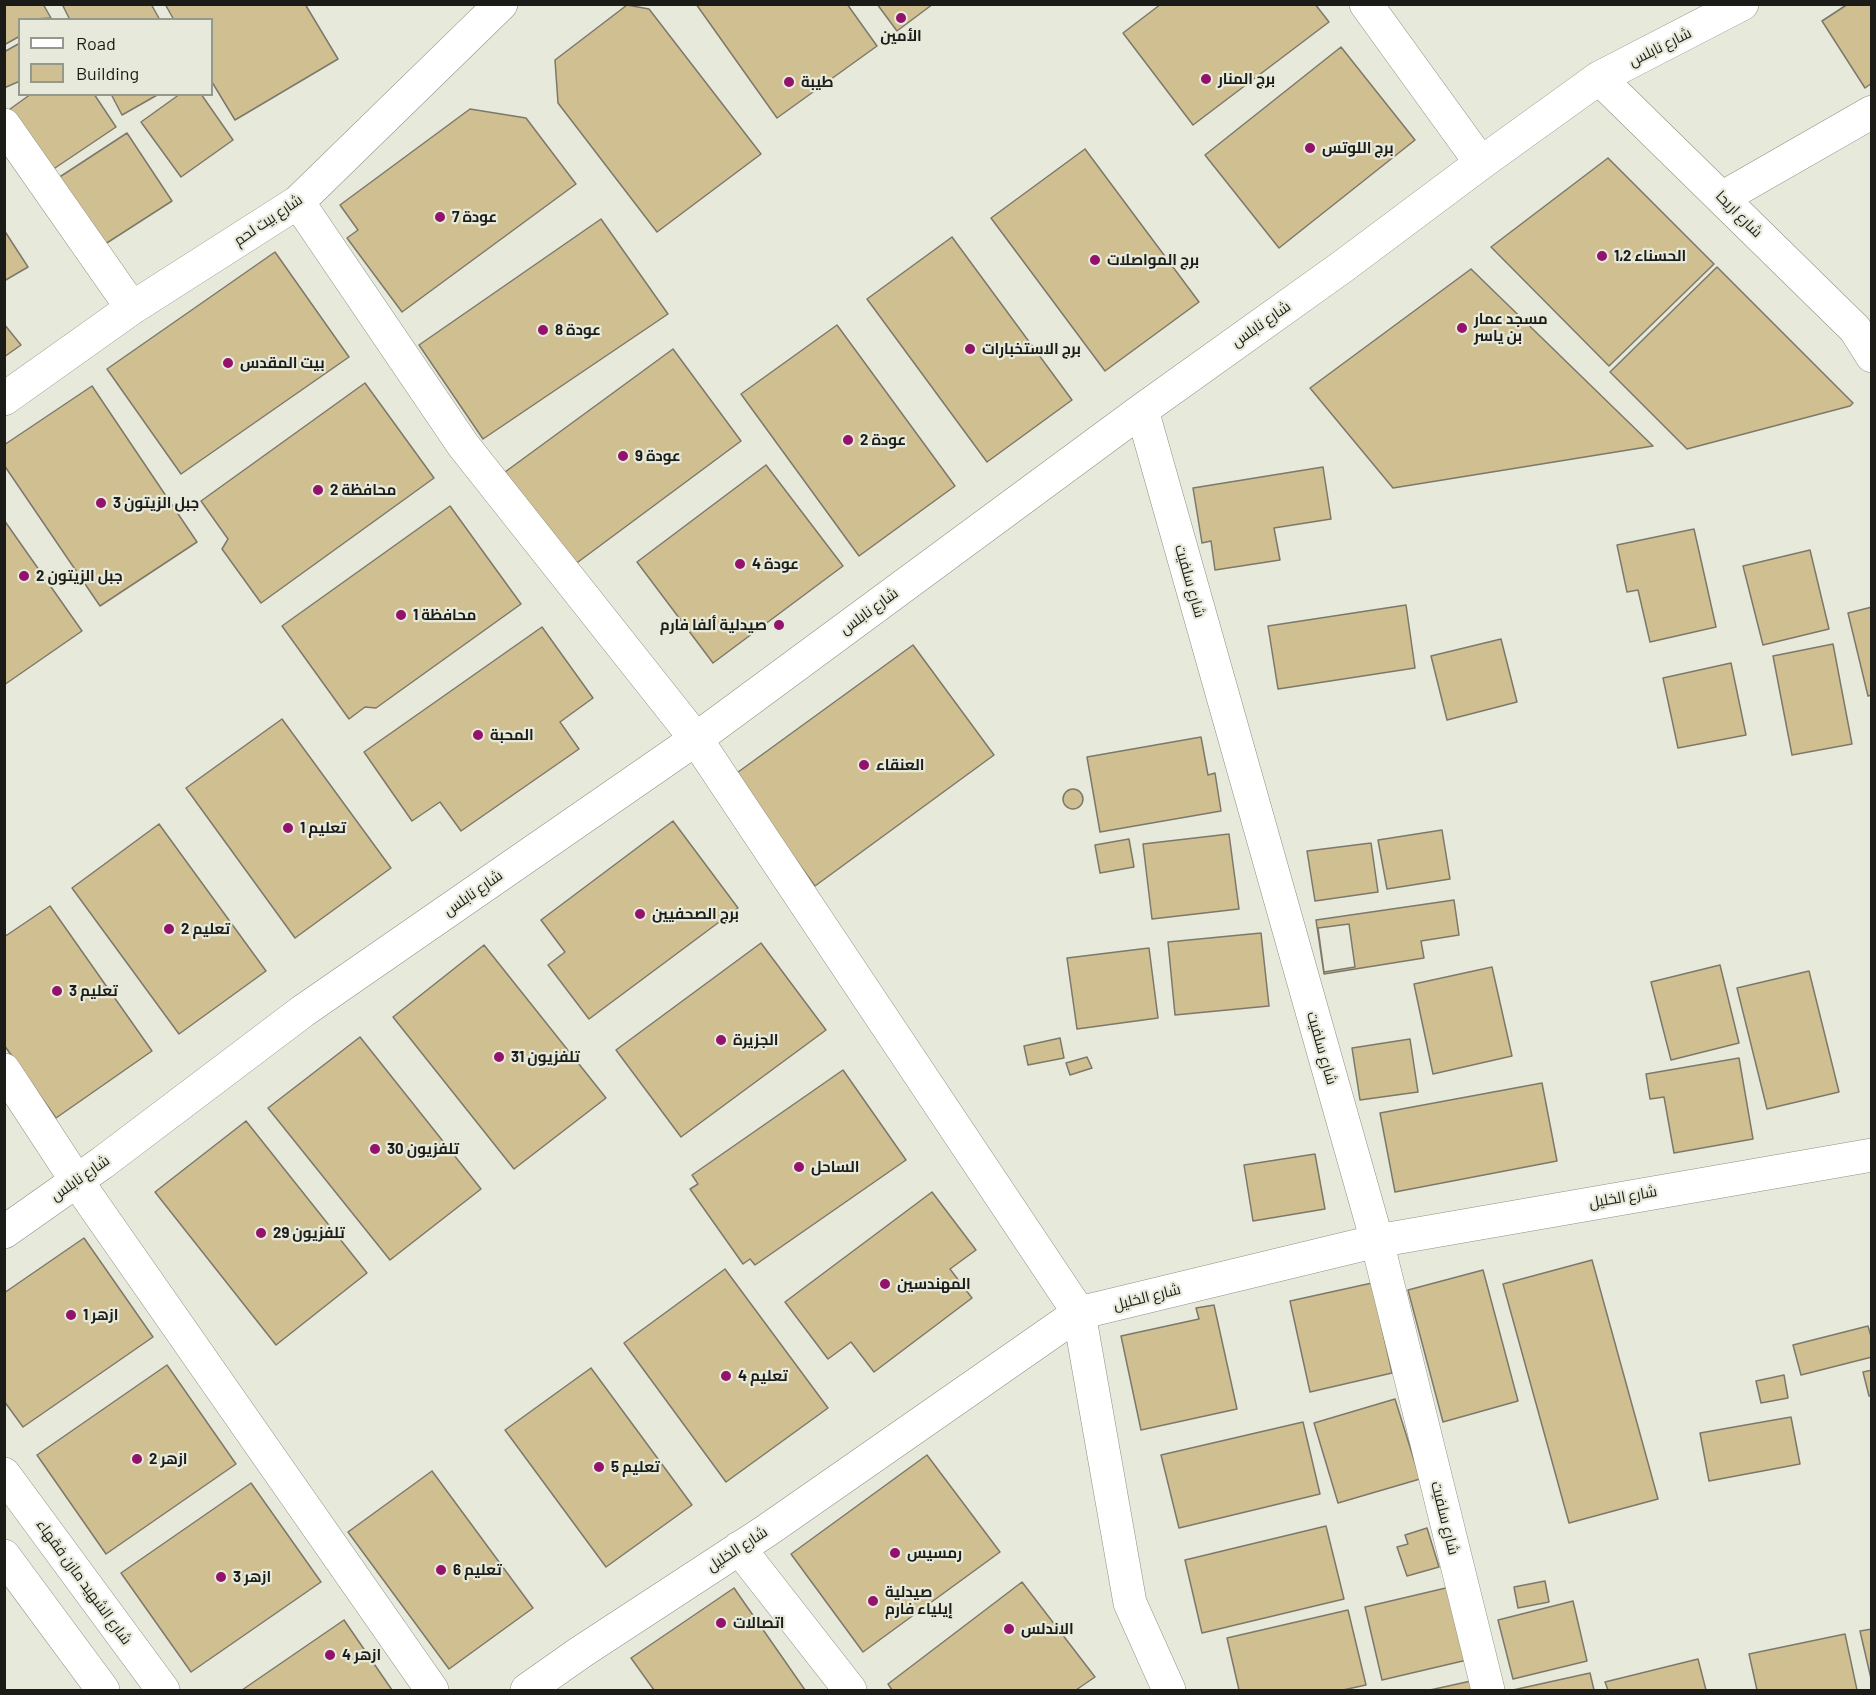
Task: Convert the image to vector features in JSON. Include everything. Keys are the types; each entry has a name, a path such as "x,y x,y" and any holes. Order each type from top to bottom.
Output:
{"street":[{"name":"شارع بيت لحم","path":"4,399 132,308 298,202 501,4"},
{"path":"1366,4 1481,163"},
{"name":"شارع نابلس","path":"4,1232 102,1163 303,1011 696,740 1142,410 1342,267 1599,78 1742,4"},
{"name":"شارع اريحا","path":"1599,78 1866,334"},
{"path":"1722,198 1872,112"},
{"path":"4,125 132,308"},
{"path":"298,202 463,445 696,740 1079,1313 1130,1603 1169,1690"},
{"name":"شارع سلفيت","path":"1142,410 1377,1241 1488,1690"},
{"path":"4,1070 76,1180 432,1690"},
{"name":"شارع الخليل","path":"527,1690 739,1548 1079,1313 1377,1241 1872,1155"},
{"name":"شارع الشهيد مازن فقهاء","path":"4,1474 163,1690"},
{"path":"739,1548 850,1690"},
{"path":"4,1556 103,1690"}],"building":[{"path":"4,4 43,4 51,18 18,18 18,37 4,45"},
{"path":"62,4 151,4 159,18 69,18"},
{"path":"165,4 305,4 338,59 235,120 213,84 213,18 173,18"},
{"name":"طيبة","path":"696,4 847,4 877,46 777,118"},
{"name":"الأمين","path":"877,4 933,4 897,31"},
{"name":"برج المنار","path":"1161,4 1315,4 1329,22 1193,125 1123,33"},
{"path":"1848,4 1872,4 1872,83 1865,88 1822,21"},
{"path":"627,5 649,9 761,154 657,232 558,103 555,60"},
{"path":"18,44 18,82 4,88 4,52"},
{"name":"برج اللوتس","path":"1341,47 1415,140 1279,248 1205,155"},
{"path":"28,96 95,96 116,127 52,170 10,109"},
{"path":"112,96 155,96 122,115"},
{"path":"177,96 202,96 233,140 181,177 141,122"},
{"name":"عودة 7","path":"470,109 526,118 576,184 402,312 347,238 358,230 340,205"},
{"path":"127,133 172,201 99,248 55,180"},
{"name":"برج المواصلات","path":"1085,149 1199,302 1105,371 991,218"},
{"name":"الحسناء 1،2","path":"1608,158 1714,264 1609,366 1491,247"},
{"name":"عودة 8","path":"601,219 668,314 483,439 419,345"},
{"path":"4,230 28,267 4,281"},
{"name":"برج الاستخبارات","path":"952,237 1072,400 987,462 867,299"},
{"name":"بيت المقدس","path":"275,252 349,357 181,474 107,369"},
{"name":"الحسناء 1،2","path":"1717,267 1853,403 1850,406 1687,449 1610,372"},
{"name":"مسجد عمار بن ياسر","path":"1471,269 1653,446 1393,488 1310,388"},
{"path":"4,324 21,345 4,357"},
{"name":"عودة 2","path":"837,325 955,486 859,556 741,394"},
{"name":"عودة 9","path":"673,349 741,441 574,565 505,472"},
{"name":"محافظة 2","path":"365,383 434,478 261,603 222,549 228,539 201,501"},
{"name":"جبل الزيتون 3","path":"92,386 197,542 100,606 4,465 4,445"},
{"name":"عودة 4","path":"766,465 843,566 713,663 637,562"},
{"path":"1323,467 1331,519 1274,528 1280,560 1215,570 1211,541 1202,543 1193,488"},
{"name":"محافظة 1","path":"450,506 521,604 376,708 365,707 349,719 282,626"},
{"name":"جبل الزيتون 2","path":"4,520 82,631 4,685"},
{"path":"1694,529 1716,627 1650,642 1638,590 1627,592 1617,545"},
{"path":"1810,550 1829,629 1763,645 1743,566"},
{"path":"1406,605 1415,668 1278,689 1268,626"},
{"path":"1872,607 1872,695 1868,696 1848,613"},
{"name":"المحبة","path":"542,627 593,698 560,722 579,749 461,831 440,802 412,821 364,752"},
{"path":"1501,639 1517,702 1447,720 1431,656"},
{"path":"1833,644 1852,744 1792,755 1773,656"},
{"name":"العنقاء","path":"913,645 994,755 815,886 734,775"},
{"path":"1731,663 1746,735 1678,748 1663,678"},
{"name":"تعليم 1","path":"282,719 391,868 295,938 186,788"},
{"path":"1201,737 1208,775 1215,773 1221,811 1100,832 1087,757"},
{"path":"1073,789 1080,792 1083,799 1080,806 1073,809 1066,806 1063,799 1066,792"},
{"name":"برج الصحفيين","path":"673,821 738,908 589,1019 548,965 565,952 541,920"},
{"name":"تعليم 2","path":"159,824 266,971 179,1034 72,888"},
{"path":"1442,830 1450,879 1387,889 1378,840"},
{"path":"1229,834 1239,909 1152,919 1143,844"},
{"path":"1129,839 1134,867 1100,873 1095,845"},
{"path":"1371,843 1378,892 1315,901 1307,851"},
{"path":"1454,900 1459,935 1421,941 1424,958 1324,974 1316,920"},
{"name":"تعليم 3","path":"50,906 152,1051 56,1118 4,1045 4,937"},
{"path":"1349,924 1355,967 1324,972 1318,928"},
{"path":"1261,933 1269,1006 1175,1015 1168,942"},
{"name":"الجزيرة","path":"761,943 826,1030 681,1137 616,1050"},
{"name":"تلفزيون 31","path":"484,945 606,1098 514,1169 393,1017"},
{"path":"1149,948 1158,1018 1077,1029 1067,958"},
{"path":"1720,965 1739,1043 1671,1060 1651,982"},
{"path":"1492,967 1512,1056 1433,1074 1414,984"},
{"path":"1809,971 1839,1092 1767,1109 1737,988"},
{"name":"تلفزيون 30","path":"360,1037 481,1189 390,1260 268,1108"},
{"path":"1060,1038 1064,1058 1028,1065 1024,1046"},
{"path":"1410,1039 1418,1092 1360,1100 1352,1048"},
{"path":"1087,1057 1092,1068 1070,1075 1066,1063"},
{"path":"1739,1058 1753,1139 1674,1153 1664,1097 1650,1099 1646,1074"},
{"name":"الساحل","path":"843,1070 906,1160 755,1265 750,1259 743,1264 690,1189 698,1184 692,1175"},
{"path":"1542,1083 1557,1161 1395,1192 1380,1113"},
{"name":"تلفزيون 29","path":"246,1121 367,1273 276,1345 155,1192"},
{"path":"1315,1154 1325,1209 1253,1221 1244,1165"},
{"name":"المهندسين","path":"932,1192 976,1250 950,1269 972,1298 874,1372 851,1342 828,1359 785,1302"},
{"name":"ازهر 1","path":"84,1238 153,1337 23,1427 4,1401 4,1293"},
{"path":"1592,1260 1658,1499 1569,1523 1503,1284"},
{"name":"تعليم 4","path":"725,1269 828,1408 726,1482 624,1343"},
{"path":"1483,1270 1518,1401 1443,1422 1408,1290"},
{"path":"1372,1283 1392,1373 1310,1392 1290,1301"},
{"path":"1214,1305 1237,1409 1141,1430 1121,1336 1199,1319 1196,1308"},
{"path":"1868,1326 1872,1340 1872,1357 1801,1375 1793,1345"},
{"name":"ازهر 2","path":"167,1365 236,1464 106,1554 37,1455"},
{"name":"تعليم 5","path":"591,1368 692,1505 606,1567 505,1430"},
{"path":"1872,1370 1872,1395 1869,1396 1863,1372"},
{"path":"1784,1375 1788,1398 1761,1403 1756,1381"},
{"path":"1395,1399 1420,1479 1338,1503 1314,1423"},
{"path":"1791,1417 1800,1464 1709,1481 1700,1433"},
{"path":"1303,1422 1320,1494 1179,1528 1161,1455"},
{"name":"رمسيس","path":"927,1455 1000,1552 863,1652 791,1554"},
{"name":"تعليم 6","path":"432,1471 533,1608 449,1669 348,1532"},
{"name":"ازهر 3","path":"251,1483 321,1582 191,1672 121,1573"},
{"path":"1326,1526 1344,1599 1202,1633 1185,1560"},
{"path":"1427,1528 1439,1567 1407,1576 1397,1547 1408,1544 1405,1535"},
{"path":"1545,1581 1549,1602 1518,1608 1514,1587"},
{"name":"الاندلس","path":"1022,1582 1095,1677 1076,1690 892,1690 888,1684"},
{"path":"1450,1587 1467,1660 1382,1680 1365,1607"},
{"name":"اتصالات","path":"734,1588 805,1690 654,1690 631,1658"},
{"path":"1573,1601 1587,1661 1513,1679 1498,1620"},
{"path":"1348,1610 1366,1685 1343,1690 1239,1690 1227,1638"},
{"name":"ازهر 4","path":"344,1620 392,1690 242,1690"},
{"path":"1872,1629 1872,1683 1860,1631"},
{"path":"1845,1634 1857,1690 1757,1690 1749,1654"},
{"path":"1698,1659 1706,1690 1608,1690 1605,1682"},
{"path":"1590,1673 1594,1690 1513,1690"},
{"path":"1471,1681 1473,1690 1430,1690"}],"place":[{"name":"الأمين","path":"901,18"},
{"name":"برج المنار","path":"1206,79"},
{"name":"طيبة","path":"789,82"},
{"name":"برج اللوتس","path":"1310,148"},
{"name":"عودة 7","path":"440,217"},
{"name":"الحسناء 1،2","path":"1602,256"},
{"name":"برج المواصلات","path":"1095,260"},
{"name":"مسجد عمار بن ياسر","path":"1462,328"},
{"name":"عودة 8","path":"543,330"},
{"name":"برج الاستخبارات","path":"970,349"},
{"name":"بيت المقدس","path":"228,363"},
{"name":"عودة 2","path":"848,440"},
{"name":"عودة 9","path":"623,456"},
{"name":"محافظة 2","path":"318,490"},
{"name":"جبل الزيتون 3","path":"101,503"},
{"name":"عودة 4","path":"740,564"},
{"name":"جبل الزيتون 2","path":"24,576"},
{"name":"محافظة 1","path":"401,615"},
{"name":"صيدلية ألفا فارم","path":"779,625"},
{"name":"المحبة","path":"478,735"},
{"name":"العنقاء","path":"864,765"},
{"name":"تعليم 1","path":"288,828"},
{"name":"برج الصحفيين","path":"640,914"},
{"name":"تعليم 2","path":"169,929"},
{"name":"تعليم 3","path":"57,991"},
{"name":"الجزيرة","path":"721,1040"},
{"name":"تلفزيون 31","path":"499,1057"},
{"name":"تلفزيون 30","path":"375,1149"},
{"name":"الساحل","path":"799,1167"},
{"name":"تلفزيون 29","path":"261,1233"},
{"name":"المهندسين","path":"885,1284"},
{"name":"ازهر 1","path":"71,1315"},
{"name":"تعليم 4","path":"726,1376"},
{"name":"ازهر 2","path":"137,1459"},
{"name":"تعليم 5","path":"599,1467"},
{"name":"رمسيس","path":"895,1553"},
{"name":"تعليم 6","path":"441,1570"},
{"name":"ازهر 3","path":"221,1577"},
{"name":"صيدلية إيلياء فارم","path":"873,1601"},
{"name":"اتصالات","path":"721,1623"},
{"name":"الاندلس","path":"1009,1629"},
{"name":"ازهر 4","path":"330,1655"}]}
